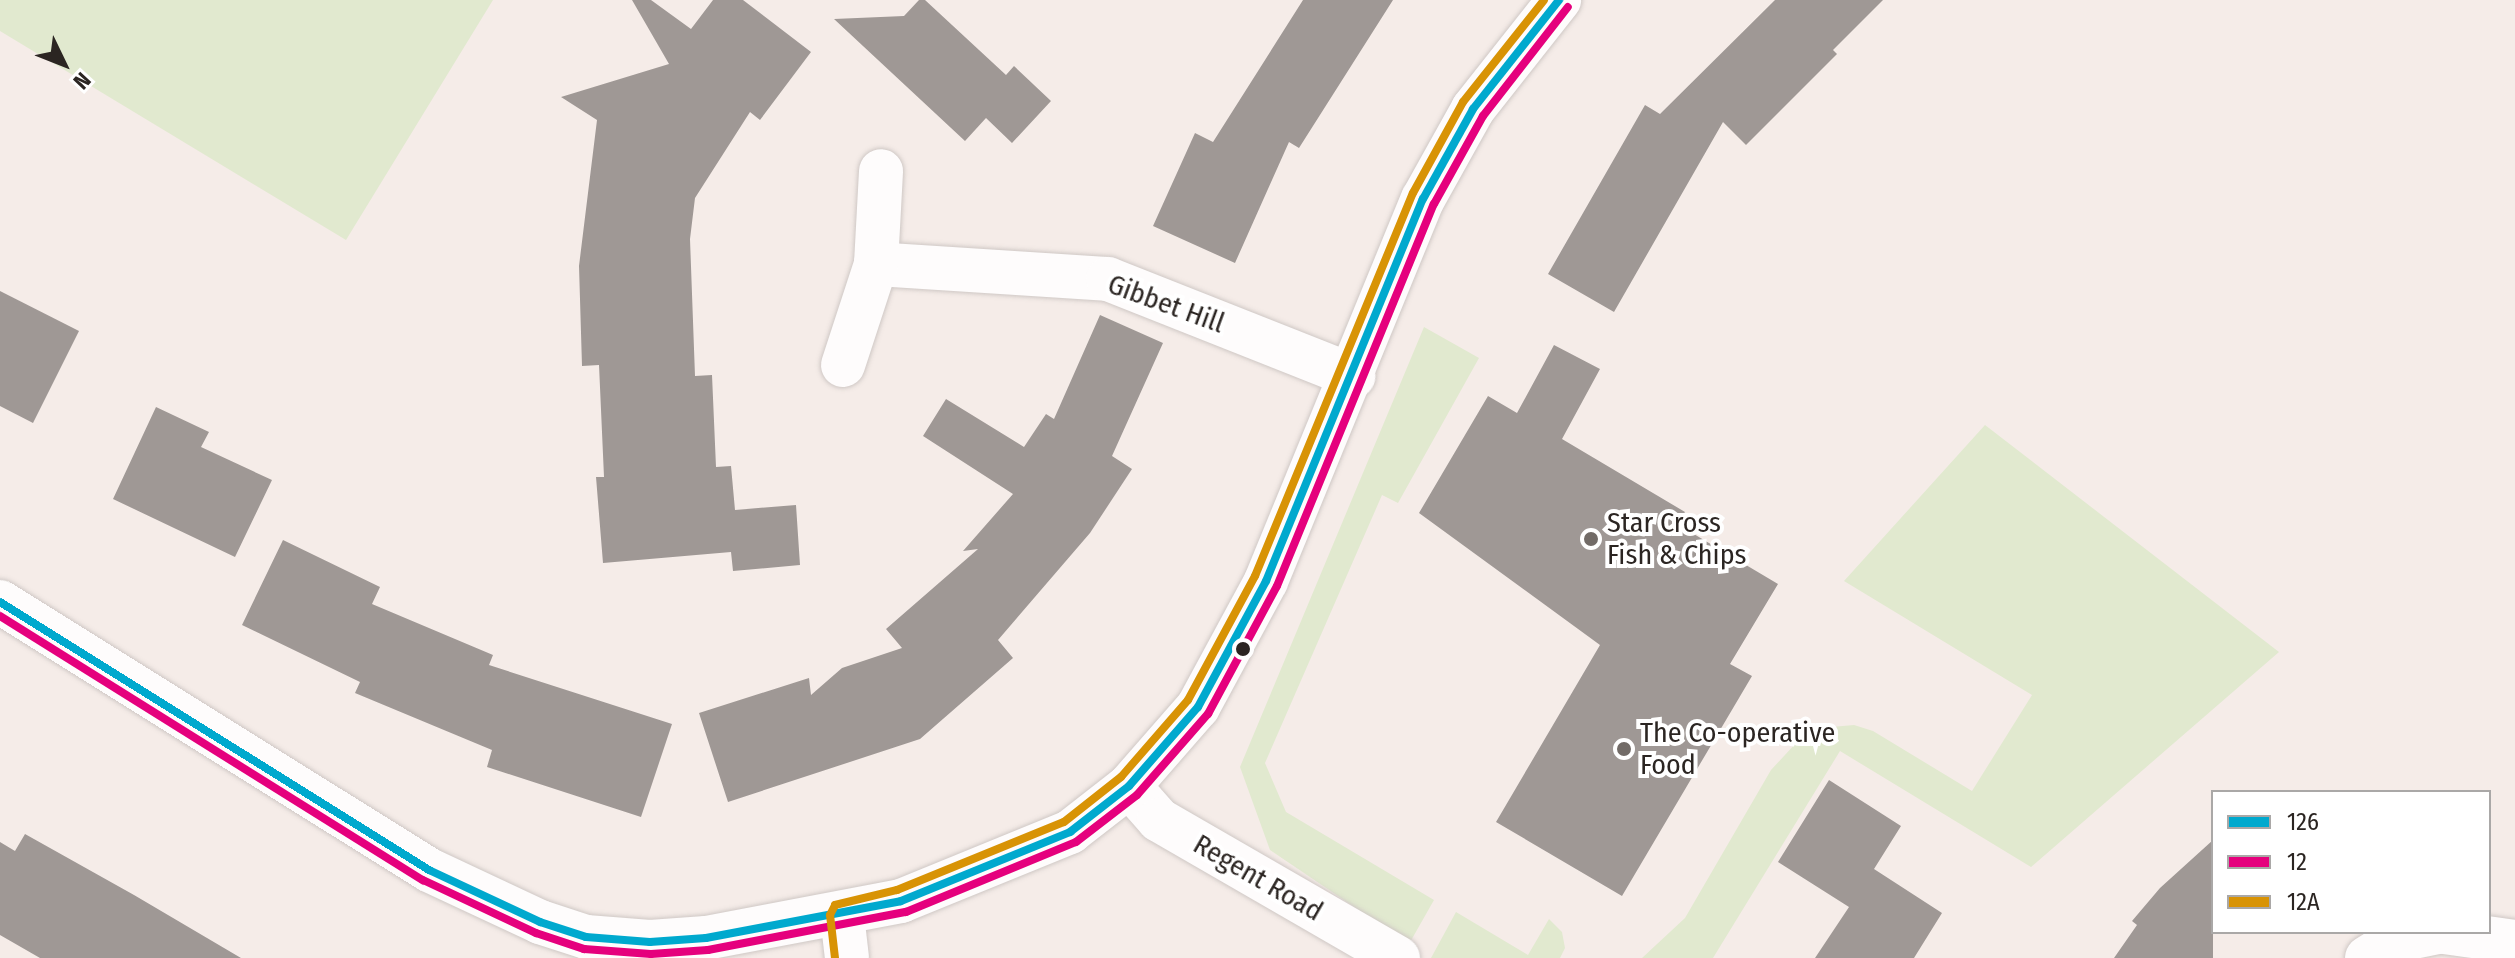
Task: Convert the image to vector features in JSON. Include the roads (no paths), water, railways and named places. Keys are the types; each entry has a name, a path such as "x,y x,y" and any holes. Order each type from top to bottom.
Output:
{"street":[{"path":"0,602 429,870 540,922 586,937 650,942 842,915 901,901 1070,832 1129,786 1198,707 1266,581 1437,173 1473,109 1559,0"},
{"path":"843,365 876,264 881,171"},
{"name":"Gibbet Hill","path":"876,264 1108,279 1353,376"},
{"name":"Regent Road","path":"1129,786 1159,820 1398,958"},
{"path":"842,915 847,958"},
{"path":"2367,958 2394,941 2431,934"},
{"path":"2456,934 2515,942"}],"place":[{"name":"Star Cross Fish & Chips","path":"1591,539"},
{"name":"The Co-operative Food","path":"1624,749"}]}
